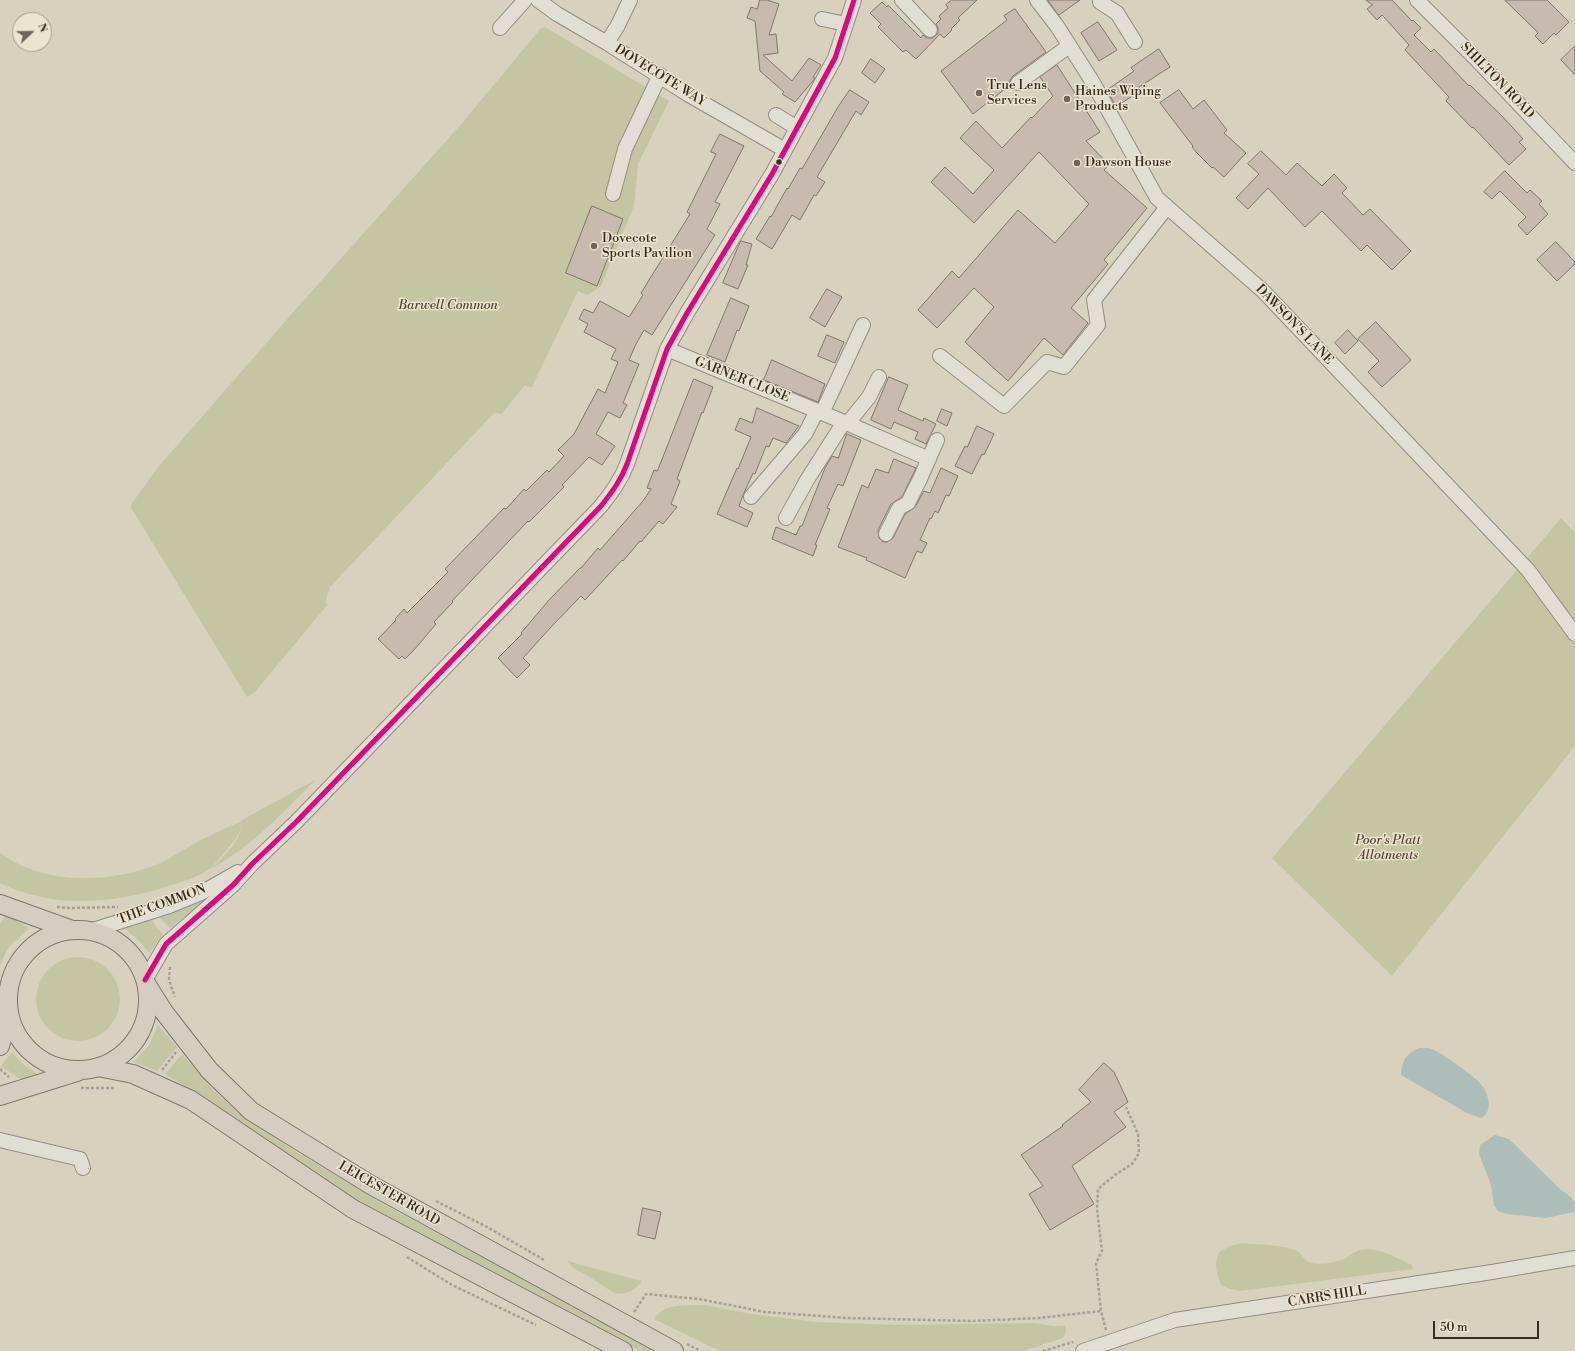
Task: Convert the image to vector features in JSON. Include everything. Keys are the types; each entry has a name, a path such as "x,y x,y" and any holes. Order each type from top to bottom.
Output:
{"main road":[{"path":"0,904 72,930 90,931 113,939 124,947 141,968 146,983 148,1001 147,1015 142,1028 130,1047 118,1058 91,1069 0,1096"},
{"path":"0,1046 11,979 24,956 39,942 52,935 72,930"},
{"name":"LEICESTER ROAD","path":"146,983 164,1012 209,1070 251,1111 371,1185 674,1351"},
{"path":"6,1004 21,1040 36,1056 53,1066 67,1069 91,1069 133,1074 190,1100 353,1209 623,1351"}],"street":[{"path":"500,28 525,0"},
{"name":"DOVECOTE WAY","path":"538,0 557,14 660,75 689,95 785,150"},
{"path":"607,43 618,25 630,0"},
{"name":"THE COMMON","path":"146,983 166,944 234,884 252,864 297,821 601,506 615,488 622,478 667,349 687,313 772,174 835,58 854,0"},
{"name":"DAWSON'S LANE","path":"1037,0 1092,81 1157,198 1268,297 1528,570 1575,634"},
{"path":"1100,0 1100,2 1117,13 1135,42"},
{"name":"SHILTON ROAD","path":"1417,0 1476,58 1575,163"},
{"path":"910,3 930,30"},
{"path":"822,19 846,24"},
{"path":"1018,83 1069,46"},
{"path":"613,194 625,149 660,75"},
{"path":"776,115 797,128"},
{"path":"940,356 1004,406 1046,362 1064,367 1098,325 1094,300 1167,207"},
{"path":"751,497 805,434 820,412 863,326"},
{"name":"GARNER CLOSE","path":"667,349 846,422 929,459"},
{"path":"786,518 807,480 846,422 869,397 879,377"},
{"path":"886,534 899,508 908,503 937,440"},
{"name":"THE COMMON","path":"90,931 169,906 195,895 252,864"},
{"path":"0,1140 80,1159 83,1168"},
{"name":"CARRS HILL","path":"1083,1351 1175,1320 1575,1258"}],"path":[{"path":"54,906 69,908 122,906"},
{"path":"1109,1341 1101,1311 1096,1263 1102,1251 1097,1209 1098,1189 1115,1175 1132,1164 1139,1153 1138,1134 1126,1107"},
{"path":"632,1316 646,1294 699,1299 765,1312 847,1318 972,1321 1039,1318 1101,1311"}],"green space":[{"name":"Barwell Common","path":"545,27 669,101 638,164 634,206 601,286 588,295 578,291 532,387 524,386 502,414 494,413 330,587 325,603 328,604 255,692 247,697 130,506 159,466 303,301 463,122 541,28"},
{"name":"Poor's Platt Allotments","path":"1561,518 1575,533 1575,746 1392,976 1272,858"},
{"path":"315,780 266,829 240,850 210,870 226,854 236,841 242,827 242,820"},
{"path":"242,821 242,826 236,838 209,869 188,880 148,892 105,900 62,900 41,897 0,883 0,853 17,863 36,871 56,876 98,878 139,871 158,864 201,840"},
{"path":"200,901 201,904 170,928 159,917"},
{"path":"6,915 29,928 8,948 0,965 0,924"},
{"path":"152,919 156,927 163,934 149,953 139,941 124,928"},
{"path":"70,957 86,957 102,964 113,975 120,991 120,1007 117,1015 108,1029 102,1034 86,1041 70,1041 54,1034 43,1023 36,1007 36,991 43,975 54,964"},
{"path":"158,1025 177,1047 157,1071 134,1062 149,1045"},
{"path":"12,1052 23,1064 39,1075 23,1081 1,1066"},
{"path":"182,1054 211,1087 238,1113 298,1153 392,1209 658,1351 640,1351 443,1249 338,1190 204,1098 165,1074"},
{"path":"1242,1243 1277,1246 1291,1249 1299,1252 1309,1262 1318,1264 1338,1261 1360,1250 1374,1250 1387,1253 1400,1259 1412,1265 1413,1269 1240,1291 1221,1285 1216,1265 1219,1252 1230,1246"},
{"path":"568,1261 642,1281 630,1292 622,1294 614,1293 573,1268"},
{"path":"706,1305 751,1314 818,1322 898,1325 1035,1323 1065,1326 1066,1332 1063,1338 1024,1351 720,1351 654,1319 658,1314 670,1307"}],"shaded area":[{"path":"1419,1048 1429,1048 1440,1053 1482,1085 1487,1095 1489,1106 1485,1115 1481,1118 1467,1113 1401,1075 1402,1065 1408,1055"},
{"path":"1495,1135 1509,1139 1560,1189 1571,1197 1575,1203 1574,1212 1546,1218 1506,1214 1498,1211 1494,1205 1491,1185 1479,1154 1480,1145"}],"building":[{"path":"760,0 767,0 779,4 769,35 776,34 778,53 763,55 792,81 809,58 821,65 813,77 815,78 795,102 782,94 784,92 760,71 755,21 747,18 751,7 757,9"},
{"path":"952,0 977,0 958,18 960,20 944,38 940,34 916,59 906,50 903,52 878,27 881,24 870,13 882,2 887,7 888,5 921,38 923,35 927,38 932,38 938,33 936,24 941,19 939,16 948,8 946,5"},
{"path":"1048,0 1080,0 1059,15"},
{"path":"1366,0 1392,0 1412,21 1413,20 1421,28 1414,35 1431,52 1434,49 1469,86 1470,85 1502,116 1523,139 1519,142 1526,149 1509,165 1446,101 1449,97 1405,50 1409,45 1382,15 1377,20 1367,9 1372,5"},
{"path":"1505,0 1547,0 1569,22 1556,35 1554,33 1543,44 1535,36 1538,33"},
{"name":"True Lens Services","path":"1015,9 1046,52 1013,76 1010,80 1010,85 973,114 941,71 1007,20 1004,16"},
{"path":"1098,22 1117,50 1099,61 1081,33"},
{"path":"1575,46 1575,75 1561,60"},
{"path":"1159,49 1170,67 1139,87 1141,90 1116,107 1107,90 1134,71 1131,68"},
{"path":"871,59 885,69 875,83 862,73"},
{"path":"1057,65 1100,132 1086,141 1109,165 1104,170 1147,208 1104,260 1108,264 1071,308 1088,323 1063,355 1044,338 1008,381 965,342 994,307 974,288 937,328 918,310 952,271 959,278 1018,210 1055,243 1089,204 1039,152 974,223 931,182 945,167 973,194 994,170 960,138 976,121 1002,148 1053,96 1040,77"},
{"path":"850,90 869,102 861,115 856,111 817,177 825,182 816,196 814,195 800,220 792,215 772,249 756,239 800,168 802,169 838,107"},
{"path":"1179,90 1193,109 1204,100 1227,130 1224,133 1246,153 1224,177 1213,167 1212,168 1197,153 1160,103"},
{"path":"720,134 744,146 715,202 720,204 707,229 715,235 652,335 644,330 636,344 629,360 639,364 623,403 627,405 620,418 608,412 596,434 615,446 602,465 589,457 562,485 564,487 529,522 528,521 452,601 453,602 434,622 436,624 414,650 405,659 402,656 399,659 378,639 404,609 407,613 448,572 445,569 504,508 506,509 524,489 526,491 547,470 549,472 564,456 558,450 574,434 598,389 605,393 618,362 611,359 616,349 584,332 588,324 579,319 584,309 593,313 600,301 629,317 643,295 641,293 690,214 687,212 716,154 711,152"},
{"path":"1261,151 1286,175 1297,163 1322,186 1334,174 1347,188 1342,193 1363,215 1370,209 1411,251 1392,270 1367,245 1361,251 1322,211 1305,227 1268,188 1248,209 1236,198 1259,174 1248,164"},
{"path":"1505,171 1527,193 1530,190 1542,201 1539,204 1548,214 1527,235 1518,225 1526,217 1500,191 1492,199 1484,192"},
{"name":"Dovecote Sports Pavilion","path":"592,206 623,219 597,286 566,273"},
{"path":"741,241 752,244 746,265 748,265 738,289 723,283"},
{"path":"1556,242 1575,262 1575,264 1557,281 1537,260"},
{"path":"827,289 842,297 825,327 810,318"},
{"path":"731,298 749,306 739,331 737,330 725,362 707,355"},
{"path":"1376,322 1411,360 1382,387 1368,372 1379,361 1358,339"},
{"path":"1348,330 1358,341 1345,354 1335,343"},
{"path":"827,335 844,342 835,363 818,356"},
{"path":"772,360 825,384 818,402 764,380"},
{"path":"889,377 908,385 898,410 923,421 924,418 936,424 926,444 915,439 918,432 894,422 891,429 871,420"},
{"path":"694,379 713,387 677,479 680,481 671,504 677,507 663,524 659,521 641,542 640,541 623,561 622,560 585,600 581,596 551,627 523,658 530,665 517,678 498,658 522,634 521,633 549,600 581,568 598,548 600,550 643,501 651,489 647,488 654,470 657,471"},
{"path":"757,408 799,426 786,443 773,438 769,447 766,446 755,474 753,473 739,506 753,513 747,527 717,514 751,437 735,430 740,418 752,423"},
{"path":"942,409 952,413 947,426 937,421"},
{"path":"977,426 994,434 984,455 982,454 972,474 955,466 965,446 967,447"},
{"path":"847,434 861,440 843,486 838,484 827,508 830,509 815,545 817,545 813,556 772,539 776,527 796,535 800,526 802,526 825,468 832,456 838,458"},
{"path":"894,459 916,468 902,497 891,504 878,530 879,538 883,542 887,542 893,538 905,514 915,507 924,491 930,493 941,468 958,476 949,496 946,495 938,513 935,511 931,519 930,518 920,540 927,543 922,553 917,551 905,578 866,560 867,558 838,547 862,485 868,488 876,469 888,473"},
{"path":"1104,1063 1114,1072 1128,1102 1114,1112 1126,1127 1072,1166 1094,1204 1050,1230 1029,1194 1043,1186 1021,1155 1063,1126 1062,1125 1091,1102 1079,1090"},
{"path":"643,1208 661,1212 655,1239 638,1235"}],"transit line":[{"path":"145,980 166,944 233,885 252,864 297,821 609,496 625,470 667,349 687,313 772,174 835,58 854,0"}],"place":[{"name":"True Lens Services","path":"979,93"},
{"name":"Haines Wiping Products","path":"1067,99"},
{"name":"Dawson House","path":"1077,163"},
{"name":"Dovecote Sports Pavilion","path":"594,246"}]}
